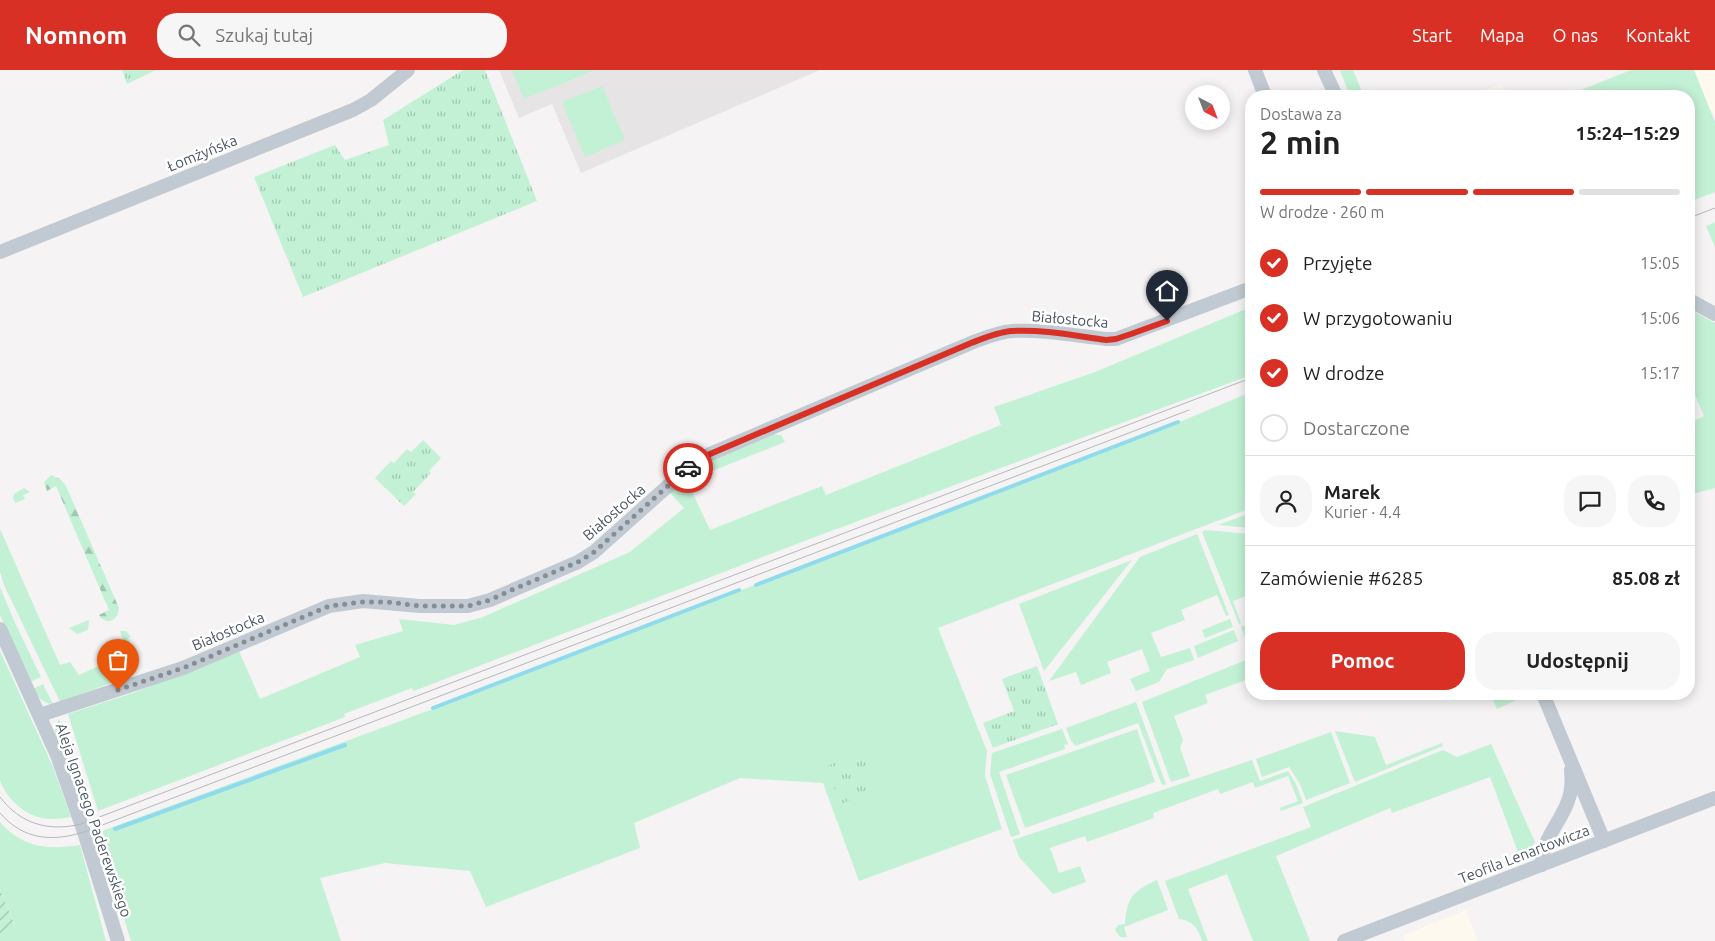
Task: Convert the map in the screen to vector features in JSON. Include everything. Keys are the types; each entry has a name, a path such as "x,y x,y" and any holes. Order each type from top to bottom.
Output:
{"street":[{"name":"Łomżyńska","path":"0,252 353,110 371,100 408,70"},
{"path":"1255,70 1263,90"},
{"path":"1324,70 1333,90"},
{"name":"Białostocka","path":"40,715 183,668 329,606 363,602 388,602 420,606 468,606 490,600 578,562 594,552 688,469 710,454 996,334 1026,331 1106,340 1116,339 1245,290"},
{"path":"1695,303 1715,314"},
{"name":"Aleja Ignacego Paderewskiego","path":"0,629 57,755 118,941"},
{"path":"1546,700 1604,841"},
{"path":"1542,865 1542,853 1566,808 1570,794 1572,778 1569,756"},
{"name":"Teofila Lenartowicza","path":"1344,941 1715,798"}],"shaded area":[{"path":"499,70 820,70 581,173 552,104 519,118"},
{"path":"1694,70 1715,70 1715,114 1710,110"},
{"path":"1502,84 1504,90 1486,90"},
{"path":"1466,910 1478,941 1405,941 1403,935"}],"green space":[{"path":"122,70 156,70 127,84"},
{"path":"463,70 485,70 537,201 303,297 254,177 335,145 345,160 389,145 383,120"},
{"path":"512,70 595,70 524,99"},
{"path":"1340,70 1353,70 1361,90 1348,90"},
{"path":"1631,70 1694,70 1715,122 1715,192 1695,200 1695,90 1581,90"},
{"path":"602,86 625,140 585,157 562,102"},
{"path":"1715,222 1715,247 1706,226"},
{"path":"1245,310 1245,377 807,540 414,691 412,688 344,714 345,717 98,811 68,714 136,692 239,651 260,699 360,657 355,645 403,631 399,619 454,625 483,617 630,552 684,508 670,493 708,459 771,434 781,435 785,442 687,481 710,530 822,486 826,495 1001,425 994,407 1095,372"},
{"path":"1695,312 1715,323 1715,488 1695,493 1695,420 1704,416 1695,395"},
{"path":"1245,395 1245,510 938,628 987,751 985,776 1002,829 859,881 823,783 740,778 634,823 640,848 486,907 470,871 385,863 320,878 341,941 131,941 94,834 498,685 1182,421"},
{"path":"423,440 441,458 429,471 431,473 413,492 416,494 404,506 375,478 391,461 394,463 407,449 411,452"},
{"path":"51,475 60,479 66,486 119,608 117,616 112,620 105,621 99,615 109,610 56,486 47,491 44,482"},
{"path":"24,488 30,492 23,495 25,499 15,503 14,494"},
{"path":"1245,515 1245,527 1218,525"},
{"path":"0,529 60,665 70,662 79,675 110,661 105,650 124,642 120,631 126,631 131,637 128,638 137,665 132,675 60,702 4,585 0,572"},
{"path":"1205,530 1245,533 1245,596 1233,601 1241,623 1239,624 1202,532"},
{"path":"1197,534 1229,615 1226,616 1217,595 1181,610 1185,620 1151,633 1161,657 1190,648 1194,660 1167,669 1159,682 1136,691 1130,679 1150,671 1142,649 1107,662 1111,673 1081,685 1076,672 1049,681 1140,557"},
{"path":"1132,560 1044,671 1019,604"},
{"path":"0,587 41,677 30,682 0,615"},
{"path":"1230,619 1233,627 1205,638 1202,630"},
{"path":"89,620 88,630 77,634 69,628"},
{"path":"1245,625 1245,638 1241,627"},
{"path":"1234,630 1238,641 1198,658 1194,646"},
{"path":"0,651 53,767 71,817 54,819 35,816 13,802 3,788 0,780"},
{"path":"1245,660 1245,680 1205,695 1208,703 1174,716 1183,740 1180,748 1190,776 1171,782 1142,702"},
{"path":"1037,666 1058,724 993,748 983,723 1014,711 1002,679"},
{"path":"43,684 53,704 41,699 33,689"},
{"path":"1493,700 1516,700 1497,709"},
{"path":"1136,702 1166,784 1162,785 1138,723 1075,746 1066,728"},
{"path":"59,719 91,814 86,816 55,735 55,727"},
{"path":"1062,729 1068,744 1064,745 1065,749 999,772 1020,834 1011,837 990,774 992,753"},
{"path":"1137,729 1155,782 1025,828 1006,775"},
{"path":"1335,731 1375,737 1386,765 1442,743 1443,746 1355,782"},
{"path":"1331,732 1350,783 1306,800 1300,784 1289,767 1262,777 1256,759"},
{"path":"1491,744 1535,842 1527,857 1521,860 1490,777 1392,813 1390,808 1276,856 1310,941 1253,941 1227,874 1188,889 1208,941 1202,941 1197,929 1191,923 1179,919 1165,881 1311,827 1303,807 1443,750 1457,757"},
{"path":"862,752 877,789 841,804 825,767"},
{"path":"1252,760 1260,781 1288,771 1296,784 1303,803 1281,811 1280,808 1298,801 1288,776 1255,788 1253,782 1220,794 1218,789 1153,813 1154,818 1087,842 1085,836 1050,848 1059,873 1080,866 1086,882 1053,894 1019,857 1013,840"},
{"path":"0,822 18,837 37,845 68,847 80,845 106,941 0,941 0,934 15,925 0,889"},
{"path":"1157,880 1168,910 1124,927 1127,937 1120,937 1115,930 1118,925 1125,924 1127,907 1133,896 1142,888"},
{"path":"0,889 15,926 0,934"}],"waterway":[{"path":"756,585 1178,422"},
{"path":"433,708 739,590"},
{"path":"115,829 345,745"}],"tram line":[{"path":"1695,216 1715,208"},
{"path":"0,797 17,814 36,824 58,827 81,824 1245,380"},
{"path":"0,813 18,829 28,834 49,838 84,832 1189,410"}],"way so far":[{"path":"118,690 183,668 329,606 363,602 388,602 420,606 468,606 490,600 578,562 594,552 688,468"}],"route":[{"path":"688,468 710,454 996,334 1026,331 1106,340 1116,339 1167,321"}]}
